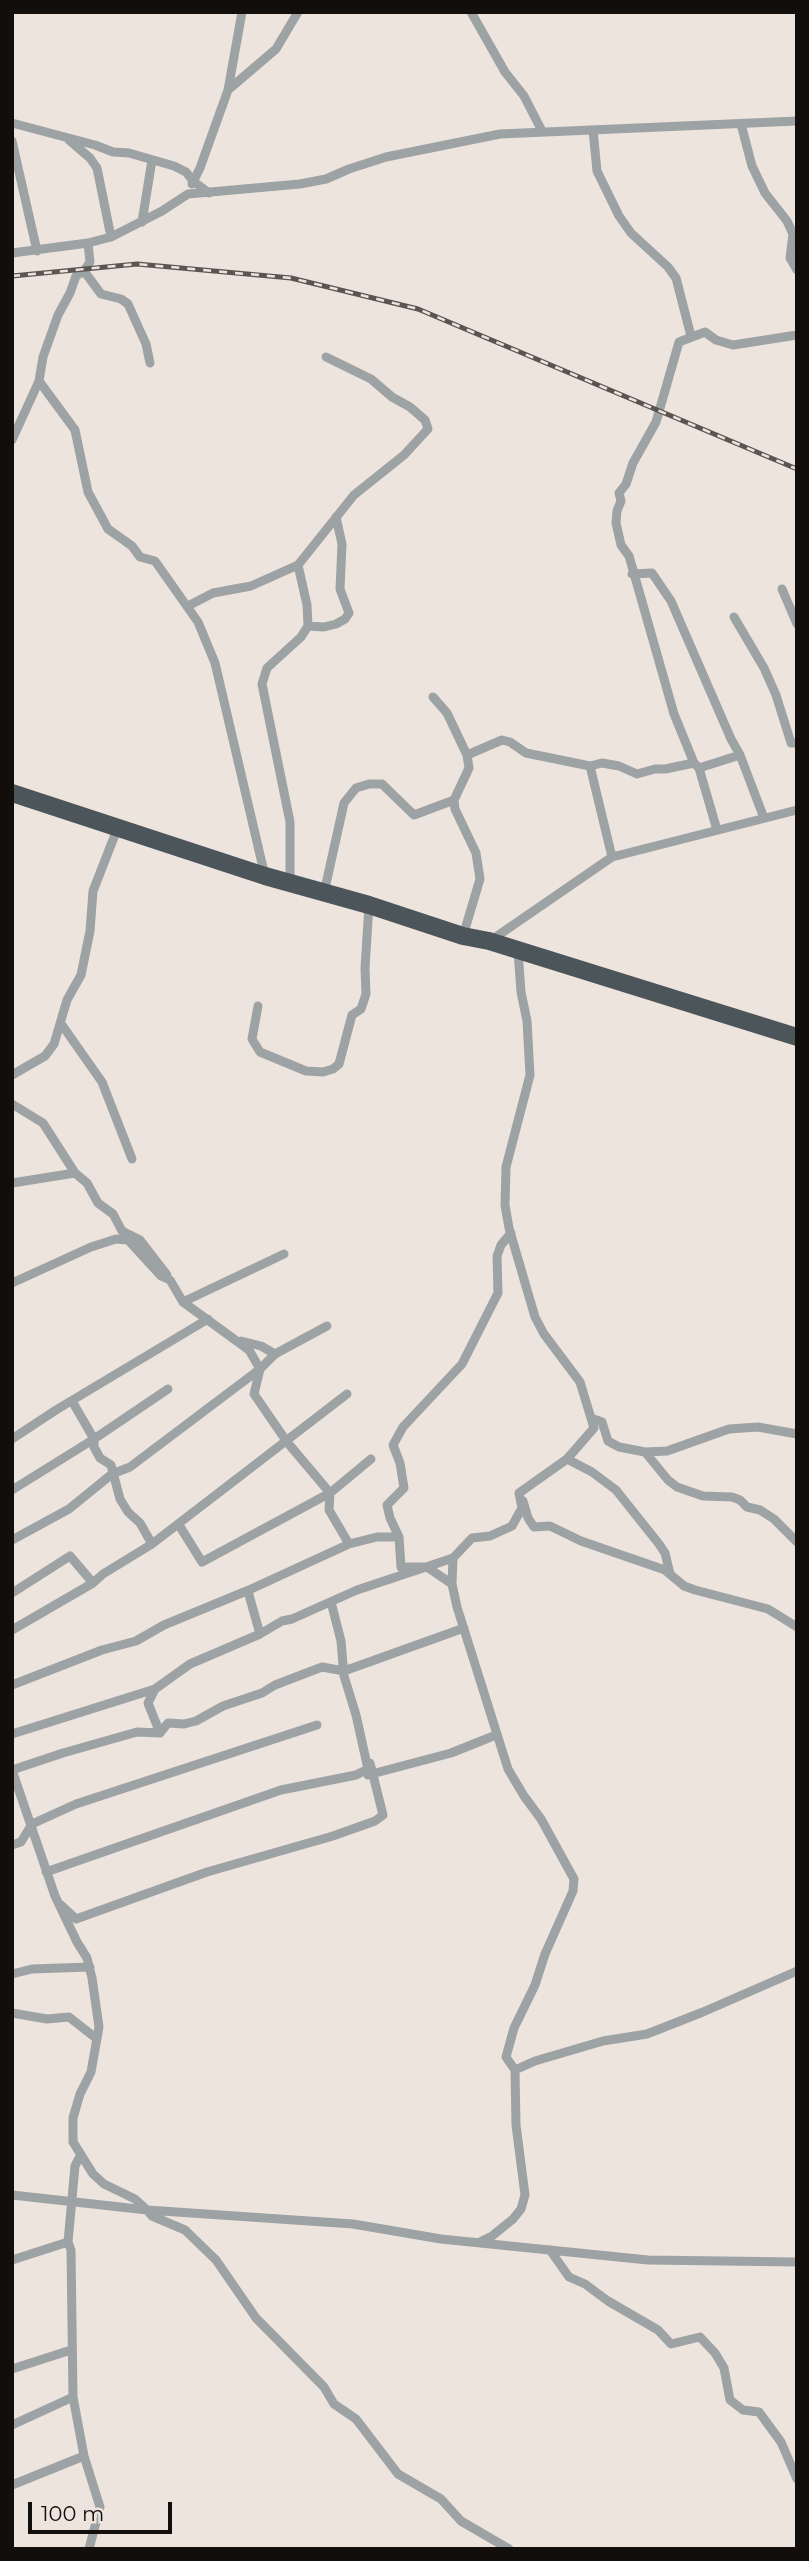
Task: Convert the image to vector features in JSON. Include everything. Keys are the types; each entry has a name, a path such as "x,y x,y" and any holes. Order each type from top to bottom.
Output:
{"highway":[{"path":"12,793 290,884 369,905 797,1037"}],"street":[{"path":"188,194 228,90 242,12"},
{"path":"228,90 276,49 298,12"},
{"path":"471,12 505,72 524,96 542,131"},
{"path":"12,253 88,243 111,237 188,194 300,184 326,179 386,158 500,134 797,121"},
{"path":"12,123 174,166 186,172 209,193"},
{"path":"741,124 752,166 765,192 788,221 793,234 790,258 797,270"},
{"path":"593,130 597,171 619,216 631,233 668,267 676,278 691,336"},
{"path":"68,139 90,158 97,168 111,237"},
{"path":"12,141 37,251"},
{"path":"142,222 152,160"},
{"path":"12,440 15,426 39,381 43,357 58,315 76,276 84,271 90,262 88,243"},
{"path":"84,271 101,294 121,299 128,304 146,344 150,363"},
{"path":"717,830 696,765 674,714 629,556 621,545 616,523 621,501 619,493 656,422 679,342 705,332 716,340 733,345 797,335"},
{"path":"188,606 213,593 251,586 298,565 354,495 404,455 428,429 425,419 371,379 327,357"},
{"path":"39,381 75,430 88,492 108,529 132,546 140,556 155,561 198,622 215,663 265,876"},
{"path":"307,626 324,627 336,624 349,613 340,589 342,544 336,517"},
{"path":"290,884 290,822 262,684 267,668 301,637 307,626 307,604 298,565"},
{"path":"632,574 652,573 671,601 740,755 764,818"},
{"path":"782,589 797,624"},
{"path":"734,617 772,686 791,743 797,743"},
{"path":"433,697 447,713 467,755 468,768 454,800 458,820 476,853 480,879 463,936"},
{"path":"467,755 502,740 526,753 590,766 602,763 626,768 637,775 655,769 696,765 740,755"},
{"path":"590,766 612,857"},
{"path":"324,893 344,803 356,788 382,784 414,815 454,800"},
{"path":"489,942 612,857 797,810"},
{"path":"12,1074 45,1056 54,1044 62,1025 67,1000 81,975 90,931 93,891 118,827"},
{"path":"258,1006 252,1039 260,1052 306,1071 323,1072 339,1064 352,1015 361,1009 366,994 369,905"},
{"path":"518,951 521,992 527,1021 530,1075 506,1167 505,1205 528,1300 544,1334 580,1382 594,1428 566,1459 519,1493"},
{"path":"62,1025 102,1082 132,1159"},
{"path":"12,1104 43,1124 75,1173 87,1183 98,1203 113,1214 122,1231 140,1240 183,1302 249,1350 260,1369 254,1394 286,1442 330,1493 329,1510 349,1544"},
{"path":"12,1183 75,1173"},
{"path":"12,1283 122,1231"},
{"path":"452,1584 428,1567 401,1567 399,1537 387,1505 404,1488 400,1463 393,1445 403,1427 462,1364 498,1293 497,1256 500,1245 511,1233"},
{"path":"35,1271 116,1239 128,1240 161,1276 170,1280"},
{"path":"183,1302 284,1254"},
{"path":"12,1439 208,1319"},
{"path":"12,1540 69,1509 112,1474 130,1467 260,1369 275,1354 327,1326"},
{"path":"228,1337 261,1346 275,1354"},
{"path":"12,1490 168,1389"},
{"path":"12,1630 93,1583 179,1525 347,1394"},
{"path":"72,1401 94,1439 100,1458 111,1465 120,1499 128,1512 140,1523 152,1544"},
{"path":"591,1418 602,1422 608,1441 619,1447 645,1452 667,1451 729,1429 758,1427 797,1434"},
{"path":"645,1452 677,1487 703,1496 732,1497 740,1500 747,1507 760,1510 774,1519 797,1542"},
{"path":"179,1525 202,1562 330,1493 371,1459"},
{"path":"566,1459 592,1472 615,1490 650,1530 665,1553 670,1574"},
{"path":"12,1734 155,1689 190,1664 260,1634 282,1621 357,1590 453,1558 472,1538 490,1536 512,1526 522,1508 519,1493"},
{"path":"519,1493 534,1527 550,1526 581,1541 670,1574 684,1586 768,1609 797,1627"},
{"path":"12,1685 102,1650 136,1641 164,1625 349,1544 377,1537 399,1537"},
{"path":"12,1593 70,1556 93,1583"},
{"path":"453,1558 452,1584 508,1769 541,1819 574,1879 573,1891 507,2047 506,2057 515,2070 516,2125 525,2195 522,2209 492,2236 478,2243"},
{"path":"249,1590 260,1634"},
{"path":"46,1872 281,1790 356,1775 368,1769 344,1671 341,1641 331,1602"},
{"path":"160,1733 168,1723 184,1724 196,1721 223,1706 262,1693 275,1685 322,1667 344,1671 464,1628"},
{"path":"155,1689 148,1703 160,1733"},
{"path":"58,1902 76,1919 207,1872 360,1828 383,1815 357,1721"},
{"path":"12,1845 21,1842 32,1824 76,1804 317,1725"},
{"path":"160,1733 137,1732 12,1770 46,1872 76,1942 88,1958 90,1967 99,2027 91,2071 73,2118 73,2142 93,2174 104,2184 135,2200 152,2216 185,2230 216,2260 256,2318 324,2387 334,2404 356,2419 398,2474 441,2499 461,2521 509,2549"},
{"path":"341,1781 451,1753 496,1735"},
{"path":"12,1975 32,1969 90,1967"},
{"path":"515,2070 535,2061 590,2045 647,2034 797,1971"},
{"path":"12,2013 47,2019 69,2017 97,2039"},
{"path":"80,2156 75,2166 68,2242 71,2250 73,2397 83,2456 100,2507 89,2549"},
{"path":"12,2195 146,2210 353,2224 478,2243 648,2260 797,2262"},
{"path":"12,2260 68,2242"},
{"path":"550,2250 569,2277 585,2284 608,2301 658,2330 671,2344 700,2337 724,2368 730,2400 743,2410 759,2412 781,2442 797,2479"},
{"path":"12,2369 71,2350"},
{"path":"12,2425 73,2397"},
{"path":"12,2485 83,2456"}],"railway":[{"path":"12,276 137,264 291,278 418,309 797,469"}]}
